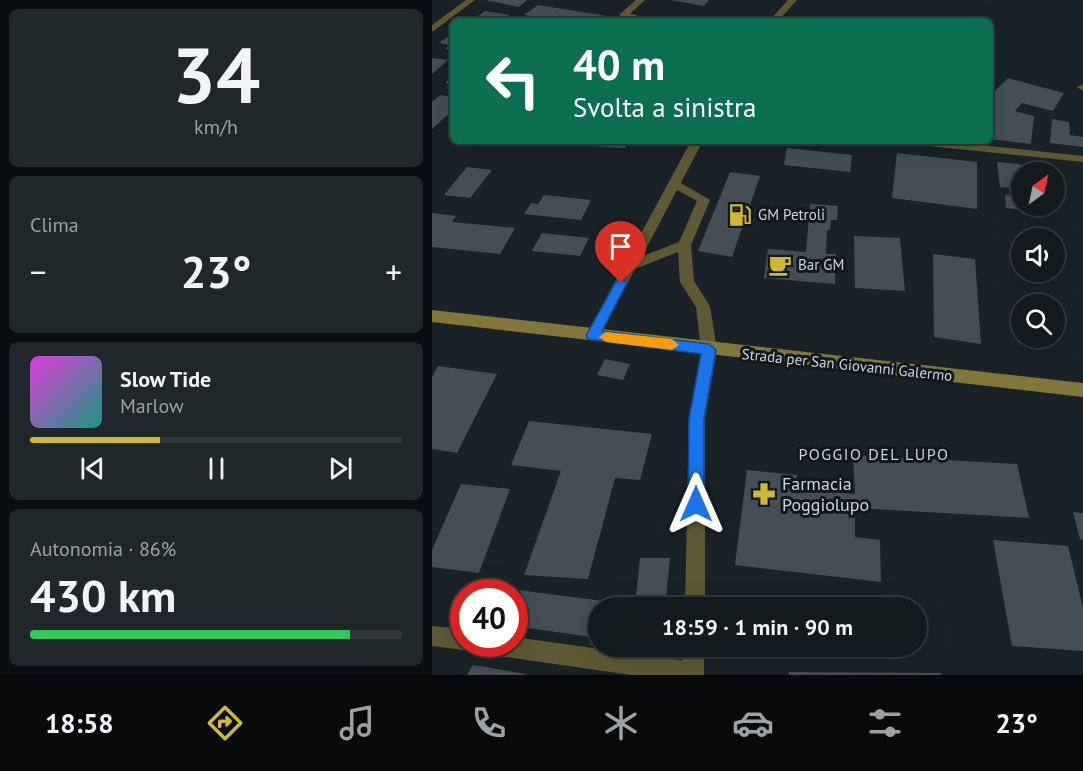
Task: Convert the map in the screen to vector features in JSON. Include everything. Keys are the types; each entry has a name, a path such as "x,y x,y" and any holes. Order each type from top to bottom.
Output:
{"main road":[{"name":"Strada per San Giovanni Galermo","path":"432,316 709,350 1083,390"}],"street":[{"path":"432,28 471,0"},
{"path":"637,18 623,16 641,0"},
{"path":"776,18 793,0"},
{"path":"593,335 695,144"},
{"path":"939,144 1083,159"},
{"path":"674,183 704,200 684,245 687,282 703,306 709,350 696,419 695,597"},
{"path":"630,266 684,245"},
{"path":"432,636 450,638"},
{"path":"528,650 693,674 694,657"}],"building":[{"path":"485,0 527,0 519,7"},
{"path":"671,0 709,0 704,6"},
{"path":"538,5 607,16 605,18 540,18 524,15"},
{"path":"485,11 510,15 506,18 475,18"},
{"path":"450,35 450,45 439,43"},
{"path":"432,58 448,60 432,74"},
{"path":"1008,78 1064,93 1053,111 1022,103 1015,111 1034,116 1031,144 993,139 993,93"},
{"path":"441,95 450,96 450,113 432,129 432,102"},
{"path":"1052,119 1069,122 1070,135 1083,137 1083,147 1050,143"},
{"path":"574,144 627,144 625,148"},
{"path":"787,148 852,155 850,172 784,165"},
{"path":"897,153 977,162 977,209 892,198"},
{"path":"997,162 1011,163 1011,188 1000,187"},
{"path":"467,167 492,170 470,198 444,195"},
{"path":"730,172 760,176 732,257 698,251"},
{"path":"544,195 591,200 581,220 524,214 531,203 538,204"},
{"path":"1005,195 1011,196 1011,209 1006,208"},
{"path":"810,204 838,206 837,220 831,220 830,230 827,230 826,254 836,254 835,284 764,278 768,249 806,252"},
{"path":"432,213 456,216 452,222 515,228 500,254 432,247"},
{"path":"542,233 589,238 580,256 532,251"},
{"path":"854,236 900,238 905,291 855,288"},
{"path":"933,254 975,259 981,344 934,337"},
{"path":"605,359 630,364 623,380 597,375"},
{"path":"438,366 497,374 457,453 432,449 432,377"},
{"path":"529,421 652,434 640,480 615,478 588,579 524,575 561,471 511,465"},
{"path":"853,455 1017,464 1029,518 855,508 855,537 880,540 881,582 735,565 747,470 797,475 795,488 855,494"},
{"path":"461,484 510,489 479,573 432,567 432,550"},
{"path":"1073,512 1083,513 1083,540 1080,539"},
{"path":"993,540 1068,546 1083,607 1083,651 1012,646"},
{"path":"640,558 670,558 666,597 636,597"},
{"path":"528,591 588,599 588,637 528,628"},
{"path":"473,665 526,674 526,675 467,675"},
{"path":"789,672 941,673 941,675 789,675"}],"slow traffic":[{"path":"606,337 672,345"}],"place":[{"name":"GM Petroli","path":"740,215"},
{"name":"Bar GM","path":"780,265"},
{"name":"Farmacia Poggiolupo","path":"764,494"}],"district":[{"name":"POGGIO DEL LUPO","path":"874,454"}],"route":[{"path":"621,283 593,335 709,350 696,419 696,504"}]}
